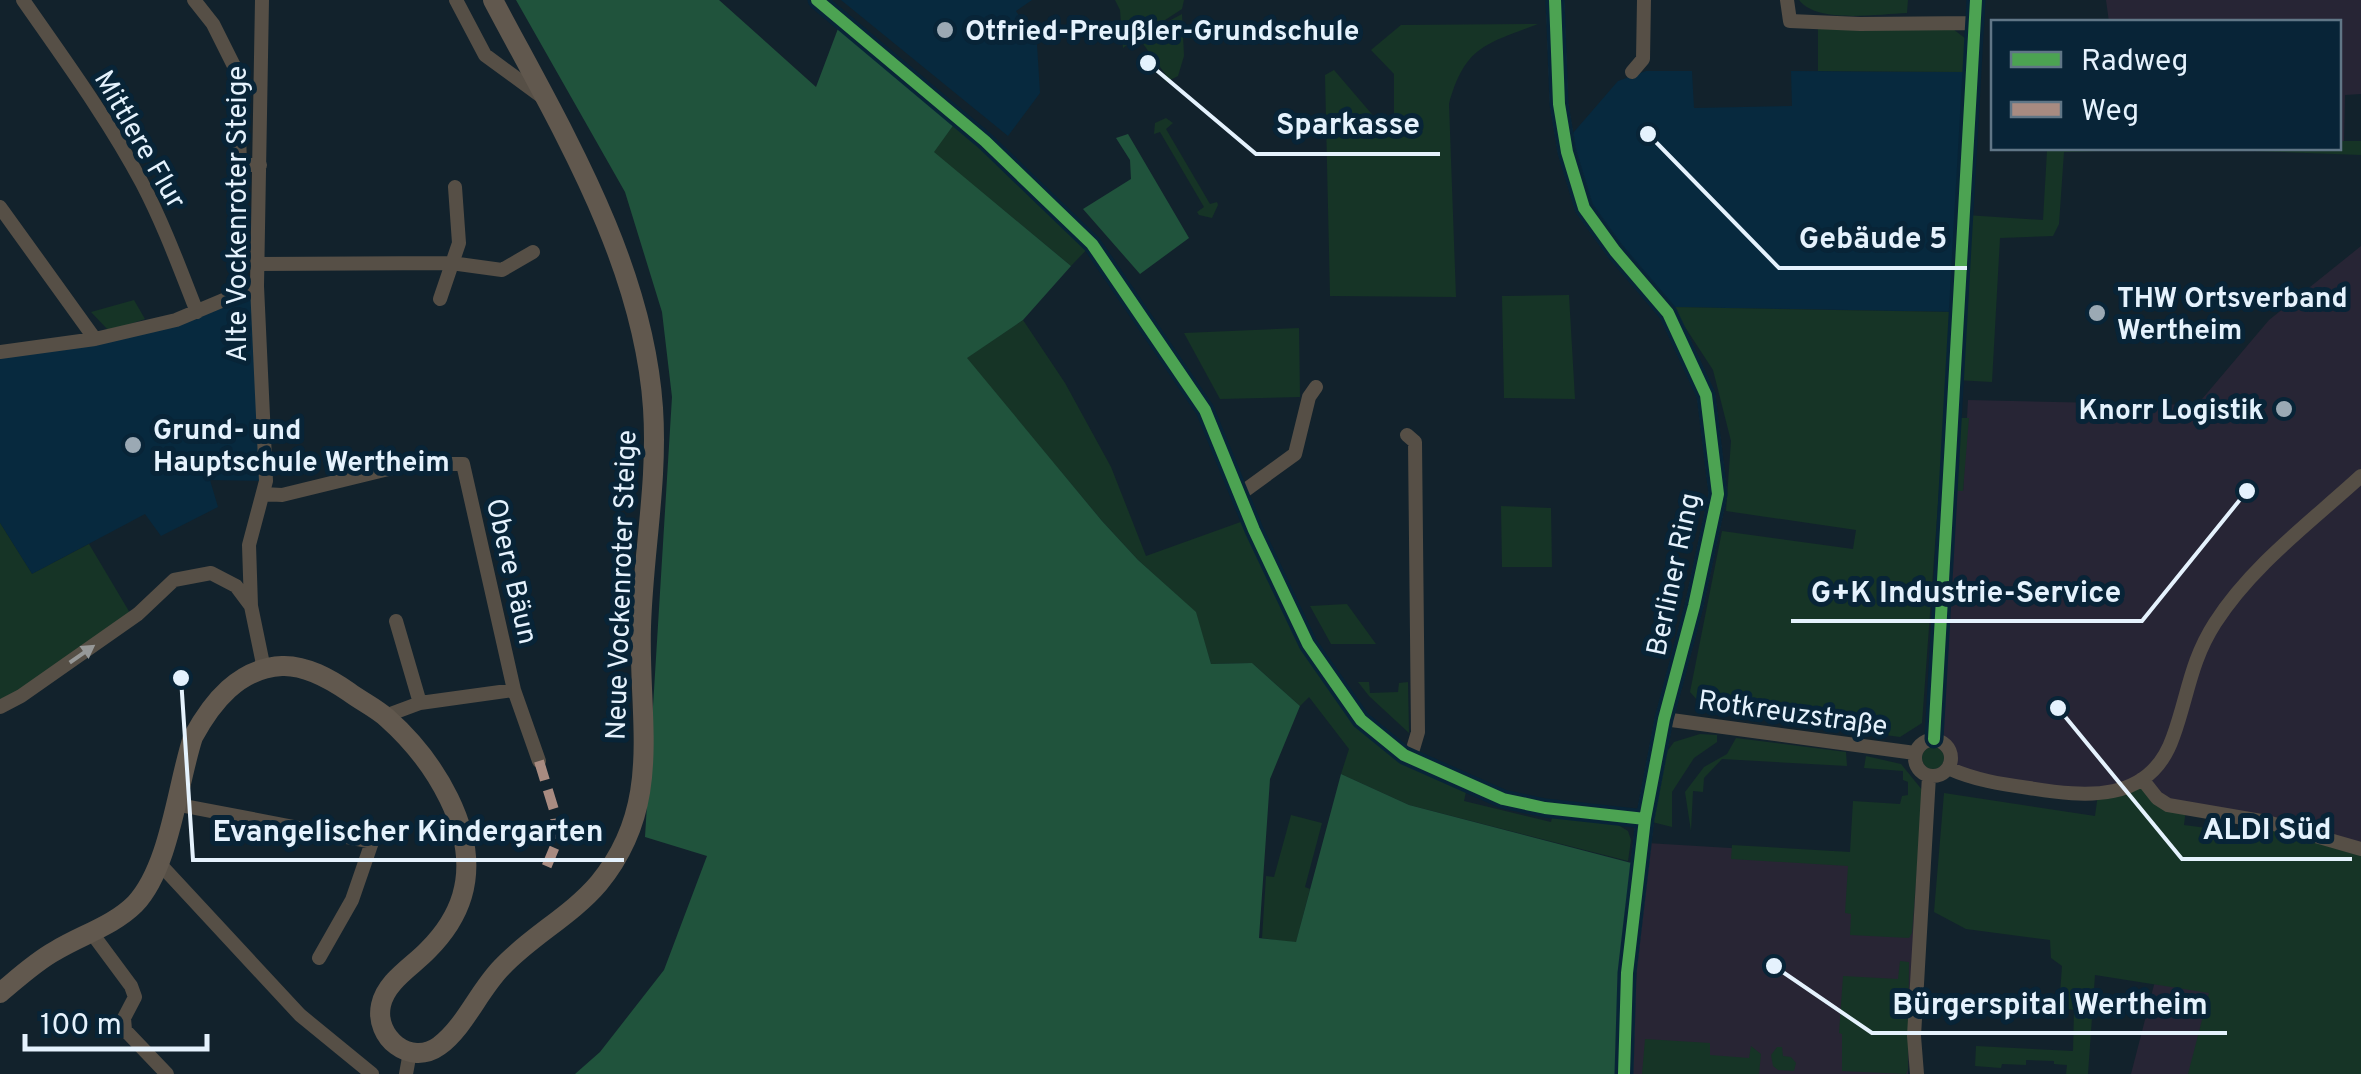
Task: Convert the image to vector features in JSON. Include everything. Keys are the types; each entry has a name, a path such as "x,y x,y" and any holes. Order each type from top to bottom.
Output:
{"main road":[{"name":"Neue Vockenroter Steige","path":"410,1052 438,1046 500,968 590,892 632,832 643,771 640,626 655,449 646,354 630,290 604,220 493,0"},
{"path":"0,994 52,952 133,906 148,887 158,862 183,767 202,720 229,688 264,669 285,665 330,679 384,716 425,761 456,816 467,862 462,896 450,922 383,998 383,1029 395,1045 410,1052"}],"street":[{"name":"Mittlere Flur","path":"23,0 70,66 140,180 198,312"},
{"path":"194,0 213,24 237,72 240,165 260,165"},
{"name":"Alte Vockenroter Steige","path":"262,0 256,286 264,410 264,494 249,544 252,606 264,669"},
{"name":"Neue Vockenroter Steige","path":"456,0 485,55 546,100"},
{"path":"817,0 999,153 1092,244 1205,410 1254,530 1308,644 1361,720 1410,759 1503,799 1545,808 1645,819"},
{"name":"Berliner Ring","path":"1555,0 1559,104 1584,208 1615,252 1668,313 1706,396 1718,494 1664,720 1645,819 1627,973 1624,1074"},
{"path":"1632,72 1643,59 1644,0"},
{"path":"1787,0 1790,20 1976,23"},
{"path":"1934,739 1976,0"},
{"path":"440,299 459,243 455,187"},
{"path":"0,208 95,339"},
{"path":"258,264 451,264 502,270 532,252"},
{"path":"0,352 95,339 198,312 256,286"},
{"path":"1240,494 1295,454 1309,397 1316,386"},
{"path":"1408,435 1415,442 1418,643 1418,732 1410,759"},
{"name":"Obere Bäun","path":"264,494 282,496 409,464 463,464 514,690 540,761"},
{"path":"1948,768 1978,781 2070,794 2114,792 2142,779 2166,752 2191,668 2203,642 2237,591 2361,476"},
{"path":"0,707 138,614 174,580 211,573 236,586 252,606"},
{"path":"396,621 420,703"},
{"path":"384,716 420,703 514,690"},
{"name":"Rotkreuzstraße","path":"1664,720 1914,753"},
{"path":"1934,739 1949,748 1951,758 1941,774 1929,776 1918,769 1914,753 1922,742 1934,739"},
{"path":"1916,1074 1914,1036 1929,776"},
{"path":"2142,779 2168,804 2267,822 2361,849"},
{"path":"174,804 372,842 352,900 319,958"},
{"path":"158,862 300,1014 372,1074"},
{"path":"91,932 134,997 124,1018 125,1030 167,1074"},
{"path":"406,1074 410,1052"}],"shaded area":[{"path":"841,0 1032,0 1016,11 1037,44 1040,93 1008,136"},
{"path":"2106,0 2361,0 2361,94 2345,95 2344,142 2341,20 2109,20"},
{"path":"1646,71 1692,71 1694,108 1792,106 1791,71 1973,72 1960,312 1672,307 1603,228 1580,184 1573,133 1618,81"},
{"path":"2361,246 2361,849 2115,792 1979,781 1950,764 1950,751 1939,740 1948,491 1963,491 1968,400 2197,405 2269,320"},
{"name":"Grund- und Hauptschule Wertheim","path":"257,286 266,481 210,480 218,507 161,536 145,514 32,574 0,523 0,352 176,320"},
{"path":"1647,843 1916,859 1908,1074 1632,1074 1640,890"},
{"path":"2162,954 2361,1074 2131,1074"}],"green space":[{"path":"516,0 719,0 816,87 839,26 955,123 934,152 1071,266 1023,320 967,358 1102,521 1196,612 1211,664 1252,663 1300,706 1270,779 1259,938 1296,942 1341,774 1409,805 1639,865 1624,1074 575,1074 600,1052 664,970 707,856 645,837 672,397 662,312 625,192"},
{"path":"1115,0 1184,0 1182,9 1139,37 1182,14 1184,56 1178,76 1166,82 1166,75 1138,37 1123,48 1120,10"},
{"path":"1799,0 1908,0 1907,13 1849,16 1819,12"},
{"path":"1538,24 1491,43 1470,58 1449,104 1456,297 1330,296 1325,75 1334,70 1376,119 1394,119 1394,74 1371,50 1401,25"},
{"path":"1818,29 1953,29 1966,39 1963,72 1818,71"},
{"path":"1166,118 1173,123 1166,129 1210,204 1217,202 1212,218 1199,215 1197,212 1204,207 1160,132 1154,134 1155,123"},
{"path":"955,123 1092,244 1071,266 933,152"},
{"path":"1128,134 1189,238 1140,274 1083,209 1131,179 1130,160 1116,138"},
{"path":"2341,141 2361,141 2361,155 2226,150 2341,150"},
{"path":"2035,150 2140,150 2064,152 2059,224 2053,236 2000,238 1992,382 1955,380 1966,215 2043,220 2047,151"},
{"path":"1569,295 1575,399 1504,398 1502,296"},
{"path":"134,300 145,319 109,331 91,312"},
{"path":"1672,307 1952,312 1922,723 1900,737 1707,711 1690,692 1722,531 1853,549 1856,530 1726,511 1731,441 1713,370"},
{"path":"1023,320 1065,383 1111,467 1146,556 1249,519 1314,653 1334,685 1382,742 1410,764 1466,792 1464,801 1551,822 1553,813 1618,825 1628,831 1631,840 1628,861 1409,805 1341,774 1349,749 1309,697 1300,706 1252,663 1211,664 1195,612 1102,521 966,358"},
{"path":"1299,328 1300,397 1220,399 1184,333"},
{"path":"1952,418 1969,418 1963,491 1948,491"},
{"path":"1501,506 1551,508 1552,567 1502,567"},
{"path":"0,523 32,574 89,544 133,618 0,707"},
{"path":"1347,604 1376,644 1331,644 1310,606"},
{"path":"1358,682 1369,682 1370,693 1398,692 1399,683 1408,682 1409,733 1369,696"},
{"path":"1700,734 1717,735 1717,742 1694,758 1672,792 1672,827 1652,822 1666,753 1674,742"},
{"path":"1736,738 1846,752 1847,766 1722,759 1704,778 1703,792 1693,791 1691,831 1685,792 1704,767 1727,754"},
{"path":"1929,747 1937,747 1944,758 1937,769 1929,769 1922,762 1922,754"},
{"path":"1866,756 1901,764 1923,791 1909,938 1850,935 1851,914 1845,913 1848,866 1731,859 1732,845 1850,852 1853,801 1900,804 1902,796 1908,795 1903,771 1864,768"},
{"path":"2142,779 2158,798 2186,809 2184,825 2237,832 2240,821 2361,856 2361,1074 2188,1074 2209,993 2095,975 2088,1074 2066,1074 2067,1065 2054,1061 2026,1060 2026,1065 2002,1064 2001,1068 1975,1066 1976,1046 2073,1051 2074,1010 2059,1008 2062,966 2051,958 2050,940 1966,929 1934,912 1944,793 2095,816 2098,794"},
{"path":"1291,815 1322,823 1305,887 1310,889 1296,943 1262,938 1266,876 1274,877"},
{"path":"1900,961 1909,962 1906,1074 1842,1071 1839,1033 1843,976 1898,979"},
{"path":"1645,1039 1710,1043 1710,1055 1749,1058 1751,1046 1761,1054 1759,1074 1642,1074"},
{"path":"1782,1047 1783,1056 1796,1063 1794,1071 1773,1066 1771,1055"}],"marked path":[{"path":"539,761 558,839 543,875"}],"cycle path":[{"path":"817,0 985,141 1092,244 1205,410 1254,530 1308,644 1361,720 1404,755 1503,799 1545,808 1645,819"},
{"path":"1555,0 1559,104 1567,152 1584,208 1668,313 1706,395 1718,494 1664,719 1645,819 1627,973 1624,1074"},
{"path":"1934,739 1976,0"}],"place":[{"name":"Otfried-Preußler-Grundschule","path":"945,30"},
{"name":"Sparkasse","path":"1148,63"},
{"name":"Gebäude 5","path":"1648,134"},
{"name":"THW Ortsverband Wertheim","path":"2097,313"},
{"name":"Knorr Logistik","path":"2284,409"},
{"name":"Grund- und Hauptschule Wertheim","path":"133,445"},
{"name":"G+K Industrie-Service","path":"2247,491"},
{"name":"Evangelischer Kindergarten","path":"181,678"},
{"name":"ALDI Süd","path":"2058,708"},
{"name":"Bürgerspital Wertheim","path":"1774,966"}]}
